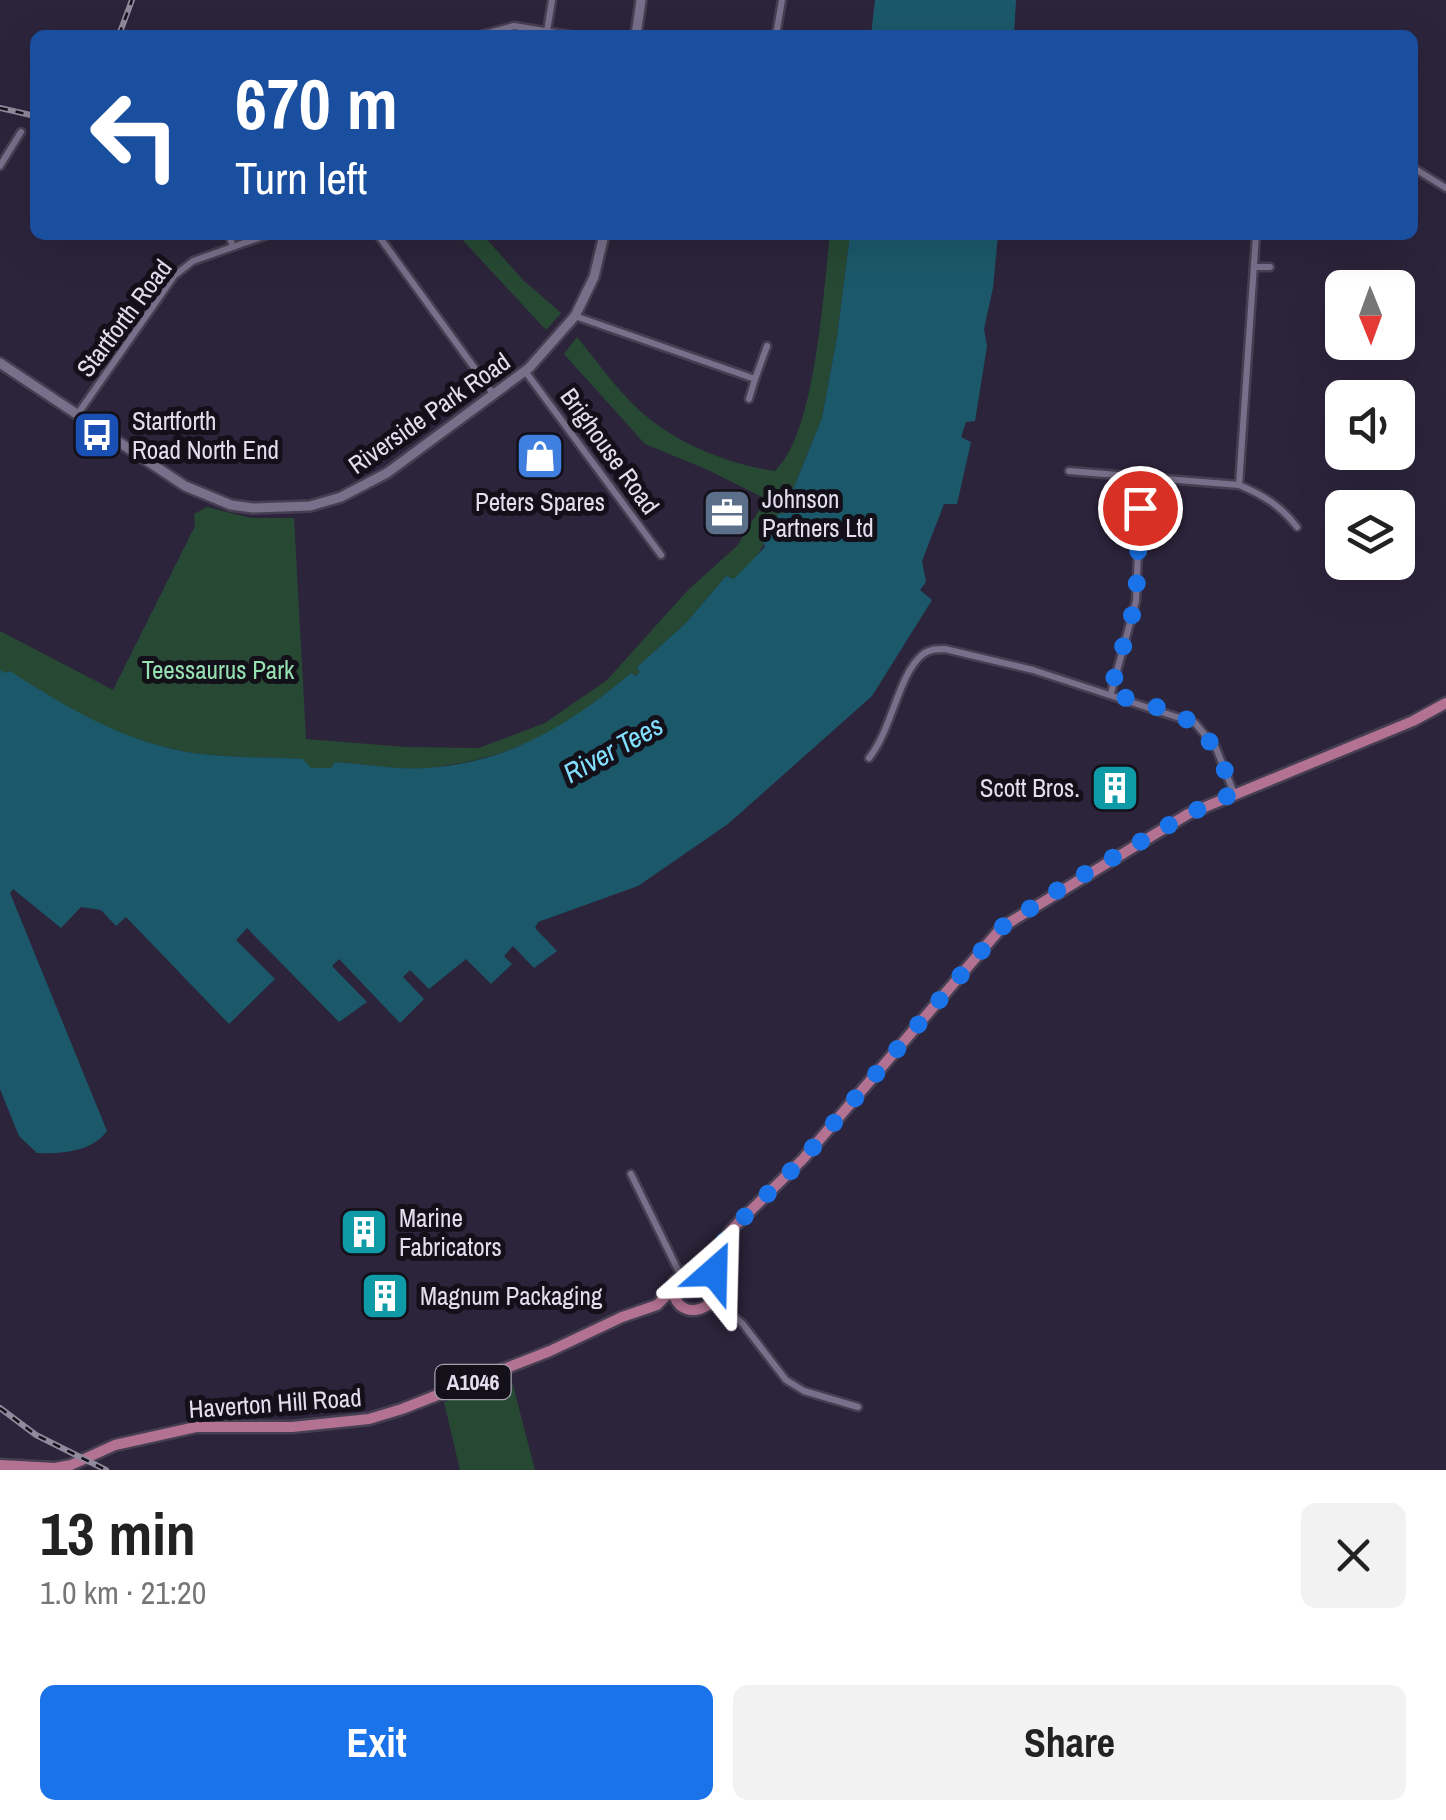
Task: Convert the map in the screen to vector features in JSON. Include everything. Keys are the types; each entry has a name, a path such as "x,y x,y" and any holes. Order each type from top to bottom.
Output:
{"main road":[{"path":"680,1274 712,1258 731,1230 803,1159 1002,927 1188,814 1446,704"},
{"path":"712,1300 722,1245"},
{"path":"694,1270 709,1277 713,1284"},
{"name":"Haverton Hill Road","path":"5,1467 71,1465 115,1445 196,1427 333,1424 402,1409 550,1352 622,1317 657,1305 673,1289 680,1274"},
{"path":"673,1289 676,1302 686,1310"},
{"name":"Haverton Hill Road","path":"646,1309 701,1310 712,1300"}],"street":[{"path":"547,30 552,0"},
{"path":"637,30 642,0"},
{"path":"777,30 782,0"},
{"path":"499,30 514,26 540,30"},
{"path":"0,166 21,132"},
{"path":"1418,171 1446,188"},
{"path":"231,240 233,247"},
{"name":"Startforth Road","path":"77,415 174,276 193,260 253,240"},
{"path":"382,240 494,395"},
{"name":"Riverside Park Road","path":"0,363 185,486 232,504 287,509 341,497 387,473 526,371 575,316 594,277 603,240"},
{"path":"1238,485 1256,240"},
{"path":"1254,267 1270,267"},
{"path":"575,316 756,379"},
{"path":"749,399 767,346"},
{"name":"Brighouse Road","path":"526,371 660,555"},
{"path":"1069,471 1238,485 1284,510 1297,527"},
{"path":"1110,693 1136,601 1141,477"},
{"path":"869,758 879,745 920,656 931,649 945,649 1033,670 1196,723 1216,748 1234,793"},
{"path":"631,1174 680,1274"},
{"path":"712,1300 742,1324 786,1380 804,1391 858,1407"}],"green space":[{"path":"463,240 487,240 523,280 561,313 546,330"},
{"name":"Teessaurus Park","path":"829,240 849,240 822,418 787,504 789,508 751,563 734,579 726,576 687,622 637,667 640,672 634,676 631,673 584,710 538,738 488,757 429,768 335,762 331,768 311,768 302,759 206,755 117,732 68,710 0,670 0,631 113,690 195,526 194,514 207,507 251,518 294,518 306,739 479,748 545,723 607,680 688,590 737,546 766,499 645,444 564,354 577,337 631,402 653,422 720,457 775,471 789,452 800,426 820,325"},
{"path":"510,1374 535,1470 460,1470 444,1402"}],"water":[{"path":"875,0 1016,0 1014,30 872,30"},
{"name":"River Tees","path":"849,240 998,240 975,421 966,422 961,437 971,442 957,504 944,504 922,561 926,582 920,590 932,600 872,696 728,824 638,886 538,922 535,928 557,951 534,968 513,946 504,956 512,964 491,984 466,959 429,989 410,970 403,977 424,999 400,1023 339,959 332,966 367,1002 339,1022 247,928 236,940 275,979 229,1024 126,917 116,926 101,910 81,907 61,928 13,889 10,893 107,1131 93,1143 66,1152 37,1153 19,1136 0,1089 0,670 10,671 120,732 168,748 207,755 303,759 311,768 331,768 335,762 427,768 457,765 511,749 585,709 631,673 635,676 640,672 637,667 687,622 726,576 734,579 765,547 763,541 779,513 789,508 787,504 822,418"}],"railway":[{"path":"121,30 132,0"},
{"path":"0,108 30,115"},
{"path":"0,1408 36,1435 106,1470"}],"place":[{"name":"Startforth Road North End","path":"97,435"},
{"name":"Peters Spares","path":"540,456"},
{"name":"Johnson Partners Ltd","path":"727,513"},
{"name":"Scott Bros.","path":"1115,788"},
{"name":"Marine Fabricators","path":"364,1232"},
{"name":"Magnum Packaging","path":"385,1296"}],"route":[{"path":"714,1272 731,1230 803,1159 1002,927 1188,814 1234,793 1216,748 1196,723 1110,693 1136,601 1140,508"}]}
